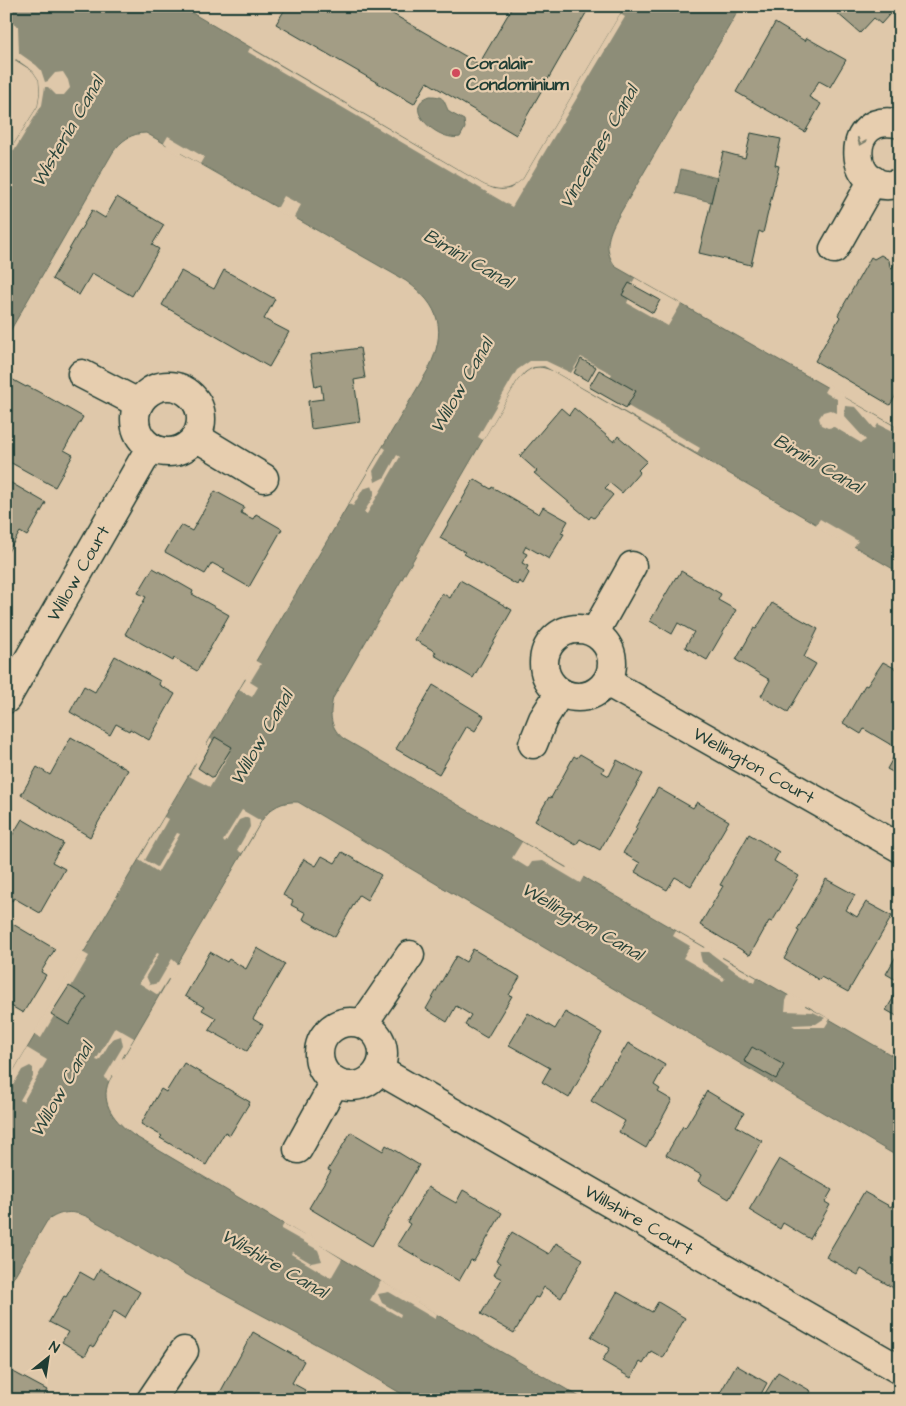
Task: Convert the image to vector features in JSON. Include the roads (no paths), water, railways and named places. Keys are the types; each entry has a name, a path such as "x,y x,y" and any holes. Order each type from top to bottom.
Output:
{"street":[{"path":"900,124 891,121 880,122 870,127 858,145 857,156 860,167 873,180 886,185 900,183"},
{"path":"834,250 873,180"},
{"path":"82,374 138,403"},
{"path":"176,386 185,390 194,397 199,406 201,427 196,437 189,445 180,450 170,452 150,448 137,433 134,423 134,413 138,403 148,391 155,387 176,386"},
{"path":"196,437 264,478"},
{"name":"Willow Court","path":"6,699 150,448"},
{"path":"595,632 632,566"},
{"path":"571,629 595,632 611,650 613,662 608,682 597,692 586,697 573,697 560,692 552,686 546,676 545,652 560,633 571,629"},
{"name":"Wellington Court","path":"608,682 900,848"},
{"path":"533,744 543,719 560,692"},
{"path":"363,1024 410,955"},
{"path":"351,1021 363,1024 371,1029 379,1038 383,1048 383,1059 379,1070 372,1079 362,1084 351,1086 335,1082 322,1070 318,1059 318,1048 322,1037 329,1028 339,1023 351,1021"},
{"name":"Willshire Court","path":"379,1070 900,1370"},
{"path":"298,1149 335,1082"},
{"path":"152,1400 184,1351"}],"water":[{"path":"6,6 189,6 187,10 484,185 495,189 505,189 523,179 625,6 741,6 615,222 610,234 608,250 616,267 900,429 900,573 553,371 542,367 533,368 517,381 333,698 331,716 333,726 344,739 900,1060 900,1158 298,802 277,806 262,820 106,1089 106,1097 111,1112 133,1135 585,1400 412,1400 338,1356 195,1279 88,1217 77,1213 62,1213 47,1221 6,1290 6,1084 428,370 438,343 439,331 437,320 427,300 406,281 146,133 136,134 127,138 113,152 6,338 6,157 38,106 40,92 39,80 33,71 6,54"},
{"path":"430,96 441,98 449,112 464,120 465,128 460,137 442,134 425,122 420,115 419,108 421,101"},
{"path":"681,169 717,178 711,202 676,193"}],"place":[{"name":"Coralair Condominium","path":"456,73"}],"water label":[{"name":"Wisteria Canal","path":"68,132"},
{"name":"Vincennes Canal","path":"599,147"},
{"name":"Bimini Canal","path":"468,259"},
{"name":"Willow Canal","path":"462,386"},
{"name":"Bimini Canal","path":"818,464"},
{"name":"Willow Canal","path":"262,738"},
{"name":"Wellington Canal","path":"582,922"},
{"name":"Willow Canal","path":"62,1090"},
{"name":"Wilshire Canal","path":"274,1264"}]}
